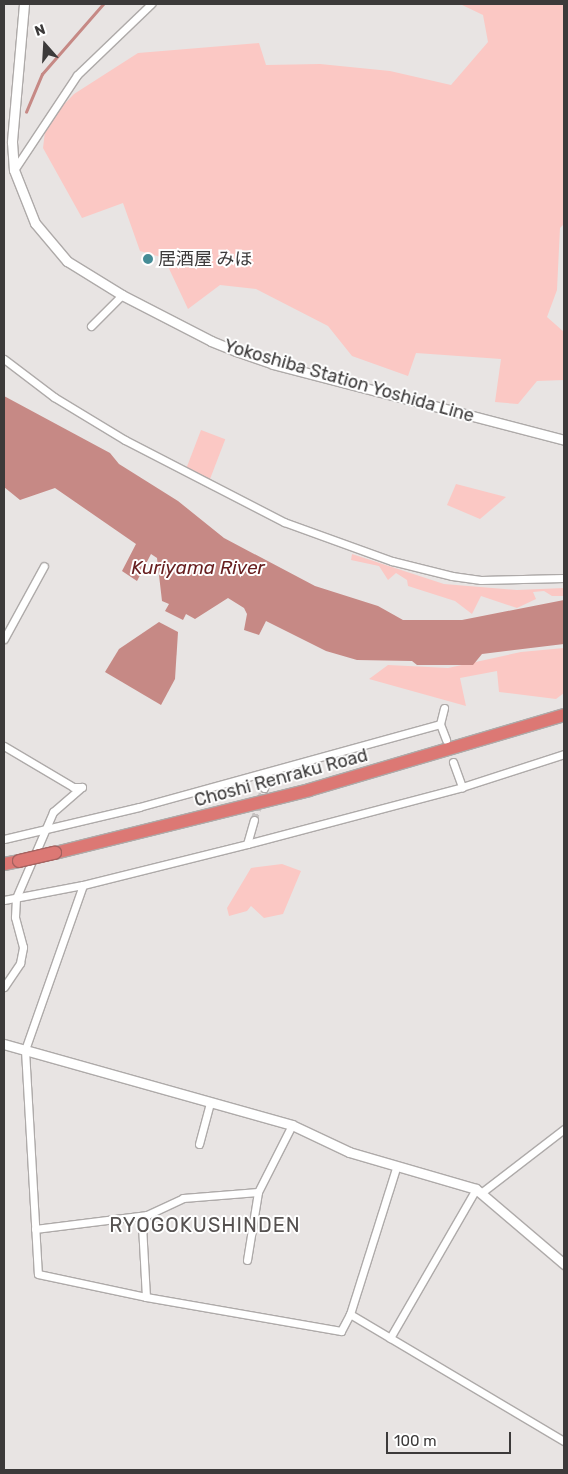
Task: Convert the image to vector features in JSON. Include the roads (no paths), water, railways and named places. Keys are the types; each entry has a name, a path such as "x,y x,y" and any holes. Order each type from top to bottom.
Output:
{"highway":[{"name":"Choshi Renraku Road","path":"4,864 264,801 502,734 564,714"}],"main road":[{"name":"Yokoshiba Station Yoshida Line","path":"24,4 12,142 14,170 27,210 44,237 67,261 122,295 211,342 273,364 564,440"},
{"path":"4,1044 292,1125 349,1152 396,1168 478,1191 564,1264"}],"street":[{"path":"14,170 77,75 151,4"},
{"path":"91,326 122,295"},
{"path":"4,359 54,397 125,440 284,522 392,561 452,576 481,580 564,578"},
{"path":"4,639 44,566"},
{"path":"444,708 440,724 446,740"},
{"path":"4,839 268,772 440,724"},
{"path":"4,746 73,787 82,787 53,812 49,829 16,898 14,910 23,947 20,963 4,987"},
{"path":"4,900 83,885 247,844 462,787 564,754"},
{"path":"453,762 462,787"},
{"path":"264,788 268,772"},
{"path":"247,844 254,820"},
{"path":"83,885 25,1050 38,1274 146,1297 343,1331 396,1168"},
{"path":"199,1144 210,1103"},
{"path":"248,1260 258,1192 292,1125"},
{"path":"390,1338 478,1191 564,1130"},
{"path":"35,1229 147,1214 183,1198 258,1192"},
{"path":"146,1297 142,1226 147,1214"},
{"path":"350,1314 564,1441"}],"water":[{"name":"Kuriyama River","path":"4,396 110,453 119,464 178,501 224,538 315,586 378,606 403,620 462,620 564,600 564,644 482,654 473,665 417,665 412,661 357,660 326,651 266,621 259,635 244,630 247,614 244,608 228,598 195,619 186,614 183,620 165,611 169,604 162,601 157,558 151,554 137,581 122,571 136,544 55,488 20,500 4,487"},
{"path":"159,622 178,632 175,679 161,705 105,672 119,649"}],"waterway":[{"path":"26,112 42,74 103,4"}],"tunnel":[{"path":"254,820 264,788"}],"place":[{"name":"居酒屋 みほ","path":"148,259"}],"district":[{"name":"RYOGOKUSHINDEN","path":"205,1225"}]}
